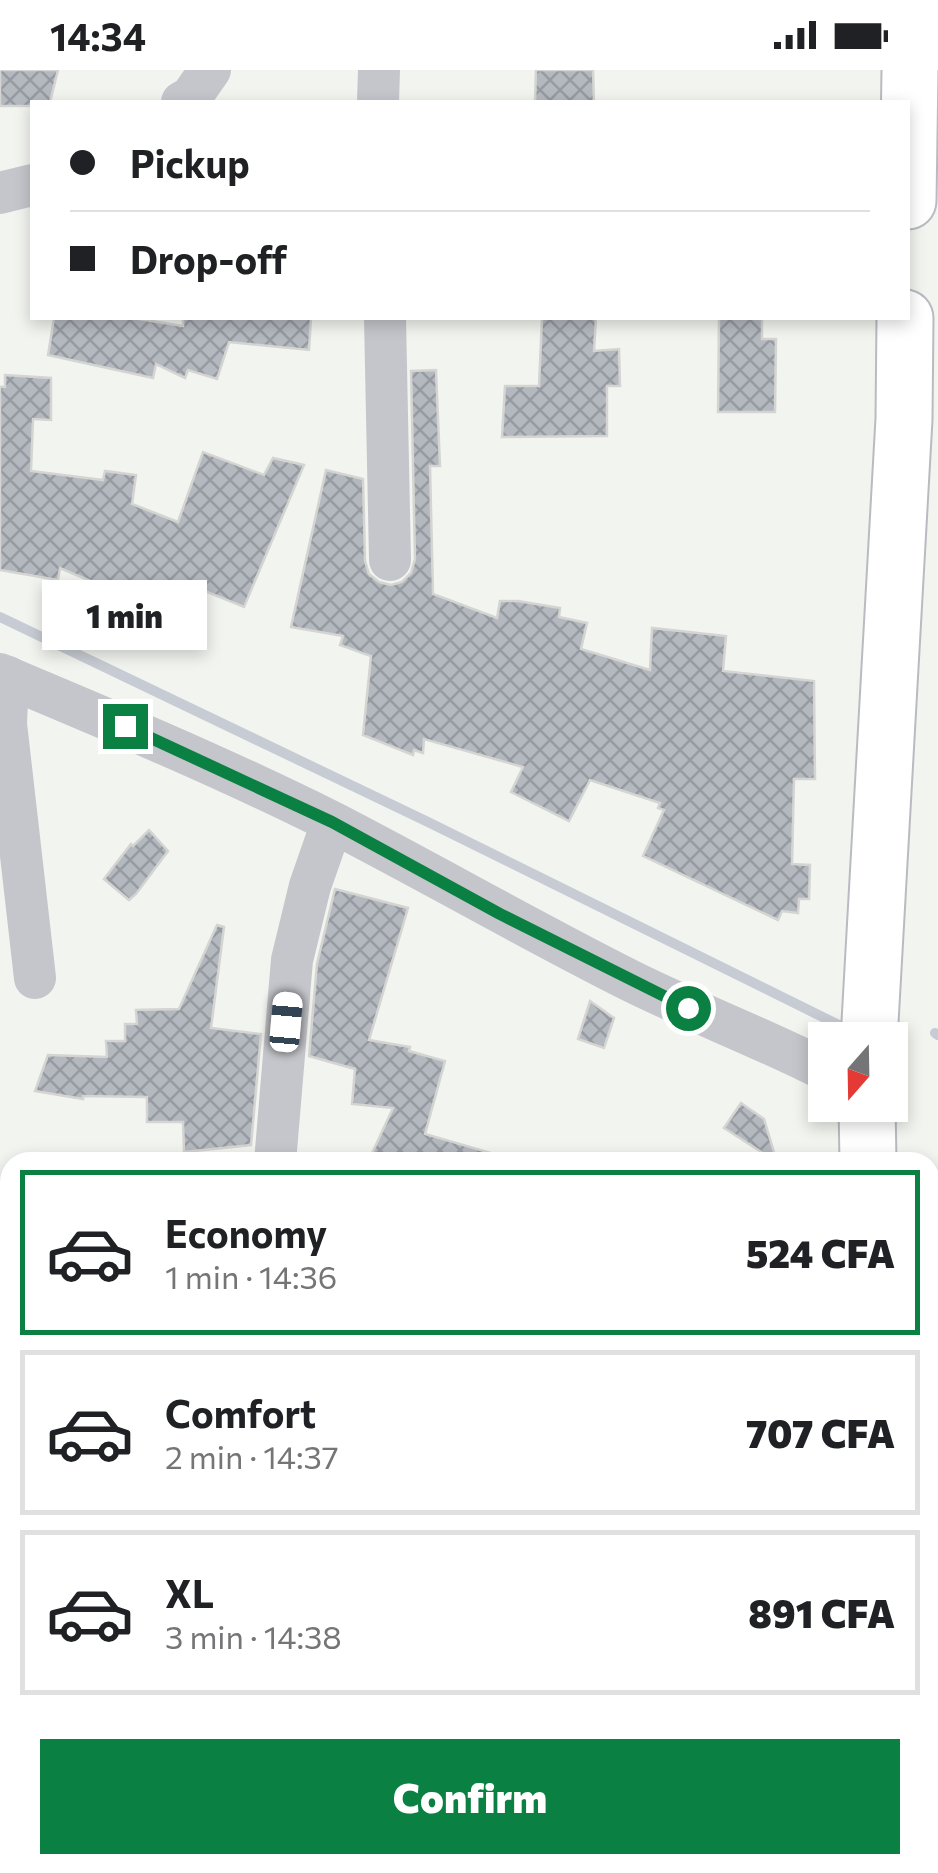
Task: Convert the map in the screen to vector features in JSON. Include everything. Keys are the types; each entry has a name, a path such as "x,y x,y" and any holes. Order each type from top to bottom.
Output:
{"street":[{"path":"186,100 210,70"},
{"path":"378,100 379,70"},
{"path":"910,70 910,100"},
{"path":"0,193 30,186"},
{"path":"385,320 390,560"},
{"path":"871,1022 921,418 906,320"},
{"path":"35,978 4,675 210,764 332,822 634,982 808,1061"},
{"path":"276,1152 292,960 310,886 332,822"},
{"path":"867,1122 868,1152"}],"building":[{"path":"0,70 58,70 50,100 30,100 30,106 0,106"},
{"path":"536,70 593,70 594,100 535,100"},
{"path":"54,320 146,320 183,326 183,320 311,320 309,350 229,342 217,379 188,370 185,378 156,364 153,378 48,355"},
{"path":"542,320 596,320 594,351 619,349 620,386 607,386 607,436 502,437 505,386 539,386"},
{"path":"719,320 762,320 762,339 776,339 775,412 718,412"},
{"path":"436,370 440,466 430,466 433,594 497,618 500,601 560,608 559,617 587,623 581,649 650,670 652,628 726,636 723,671 814,681 815,779 794,779 792,864 810,865 809,899 799,899 798,913 782,911 778,920 643,856 664,810 658,808 660,803 590,780 569,821 511,792 523,767 424,739 423,753 414,750 413,755 363,735 371,656 340,645 343,636 291,627 326,470 363,479 365,561 369,574 391,585 402,582 411,573 415,559 411,371"},
{"path":"5,375 51,378 51,420 33,419 31,471 103,480 105,471 136,475 132,504 178,522 203,452 264,475 273,458 304,465 244,607 195,587 187,611 154,600 151,607 60,568 58,580 0,570 0,387 5,387"},
{"path":"149,830 168,851 129,900 104,879 131,844"},
{"path":"335,889 408,908 369,1040 410,1047 409,1051 445,1061 425,1134 488,1152 373,1152 393,1108 352,1104 355,1069 309,1056 317,964"},
{"path":"217,925 224,927 211,1028 261,1034 251,1145 184,1152 183,1122 147,1122 147,1097 83,1099 35,1091 48,1055 107,1057 106,1041 125,1041 125,1024 137,1024 136,1010 179,1009"},
{"path":"590,1001 614,1018 604,1048 578,1039"},
{"path":"741,1103 764,1119 774,1152 761,1152 724,1128"}],"waterway":[{"path":"0,617 833,1022"}],"route":[{"path":"125,726 332,822 500,914 688,1008"}]}
